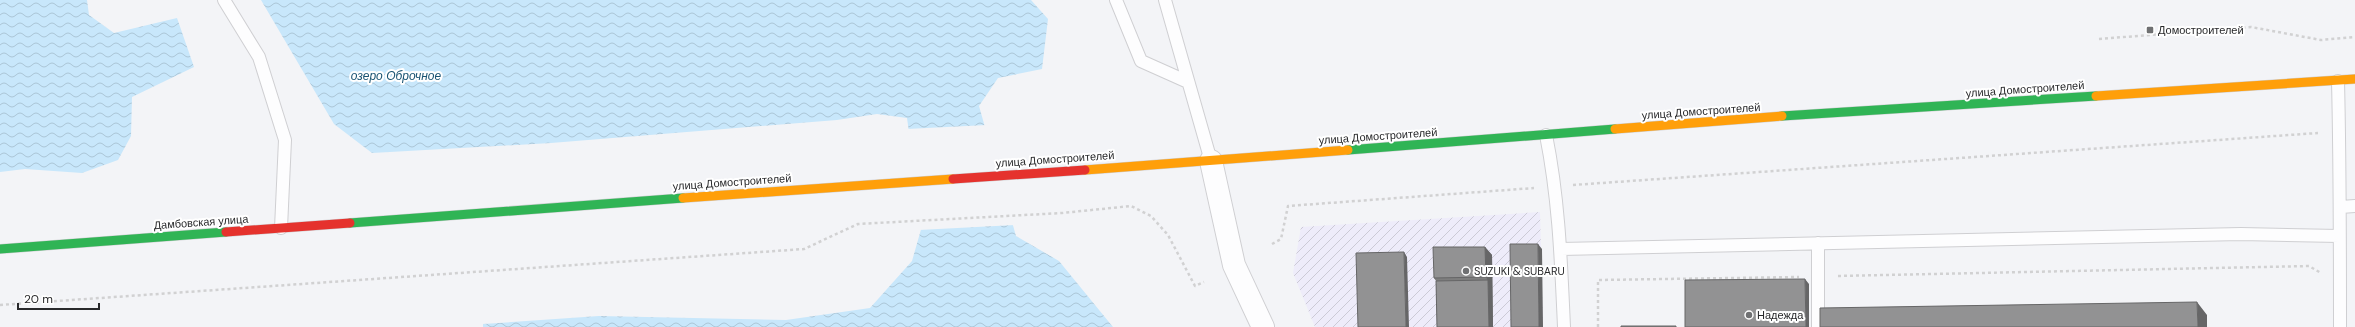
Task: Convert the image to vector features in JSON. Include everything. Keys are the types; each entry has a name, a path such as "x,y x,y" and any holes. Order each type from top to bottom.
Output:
{"main road":[{"name":"улица Домостроителей","path":"404,218 1211,161 1756,118 2355,79"},
{"name":"Дамбовская улица","path":"0,250 404,218"}],"street":[{"path":"1211,161 1234,265 1263,327"}],"lane":[{"path":"224,0 259,57 285,140 282,228"},
{"path":"1116,0 1141,61 1188,82"},
{"path":"1165,0 1211,161"},
{"path":"2338,81 2341,207 2339,236 2340,327"},
{"path":"1546,135 1556,186 1561,249 1564,327"},
{"path":"2341,207 2355,206"},
{"path":"1561,249 2241,234 2339,236"},
{"path":"1818,243 1818,327"}],"path":[{"path":"2098,39 2251,27 2322,40 2355,37"},
{"path":"1272,244 1281,239 1288,206 2320,132"},
{"path":"0,305 804,249 858,224 1062,213 1131,206 1151,216 1168,235 1195,286 1204,282"},
{"path":"1598,327 1598,280 1818,277 2309,266 2340,285"}],"shaded area":[{"path":"1540,212 1543,327 1315,327 1293,273 1301,227"}],"water":[{"path":"0,0 87,0 89,15 114,33 177,18 194,67 132,97 131,136 118,160 82,173 25,169 0,172"},
{"name":"озеро Оброчное","path":"261,0 1031,0 1048,19 1042,69 998,78 979,106 1016,236 1059,261 1113,327 483,327 483,324 599,316 786,320 870,308 912,261 922,226 907,118 877,114 837,120 551,143 372,153 334,124"}],"pier":[{"path":"987,125 1015,225 919,230 920,226 907,129"}],"building":[{"path":"1510,244 1538,244 1539,327 1511,327"},
{"name":"SUZUKI & SUBARU","path":"1433,247 1485,247 1486,277 1434,278"},
{"path":"1404,252 1406,327 1358,327 1356,253"},
{"name":"Надежда","path":"1805,279 1806,327 1685,327 1685,280"},
{"path":"1488,280 1489,327 1437,327 1436,281"},
{"path":"2197,302 2198,327 1820,327 1820,308"},
{"path":"1676,326 1676,327 1621,327"}],"traffic: fast":[{"path":"1782,116 2096,96"},
{"path":"1348,150 1615,129"},
{"path":"350,223 683,198"},
{"path":"0,249 226,232"}],"traffic: slow":[{"path":"2096,96 2355,79"},
{"path":"1615,129 1782,116"},
{"path":"1085,170 1348,150"},
{"path":"683,198 953,179"}],"traffic: jam":[{"path":"953,179 1085,170"},
{"path":"226,232 350,223"}],"place":[{"name":"Домостроителей","path":"2150,30"},
{"name":"SUZUKI & SUBARU","path":"1466,271"},
{"name":"Надежда","path":"1749,315"}]}
